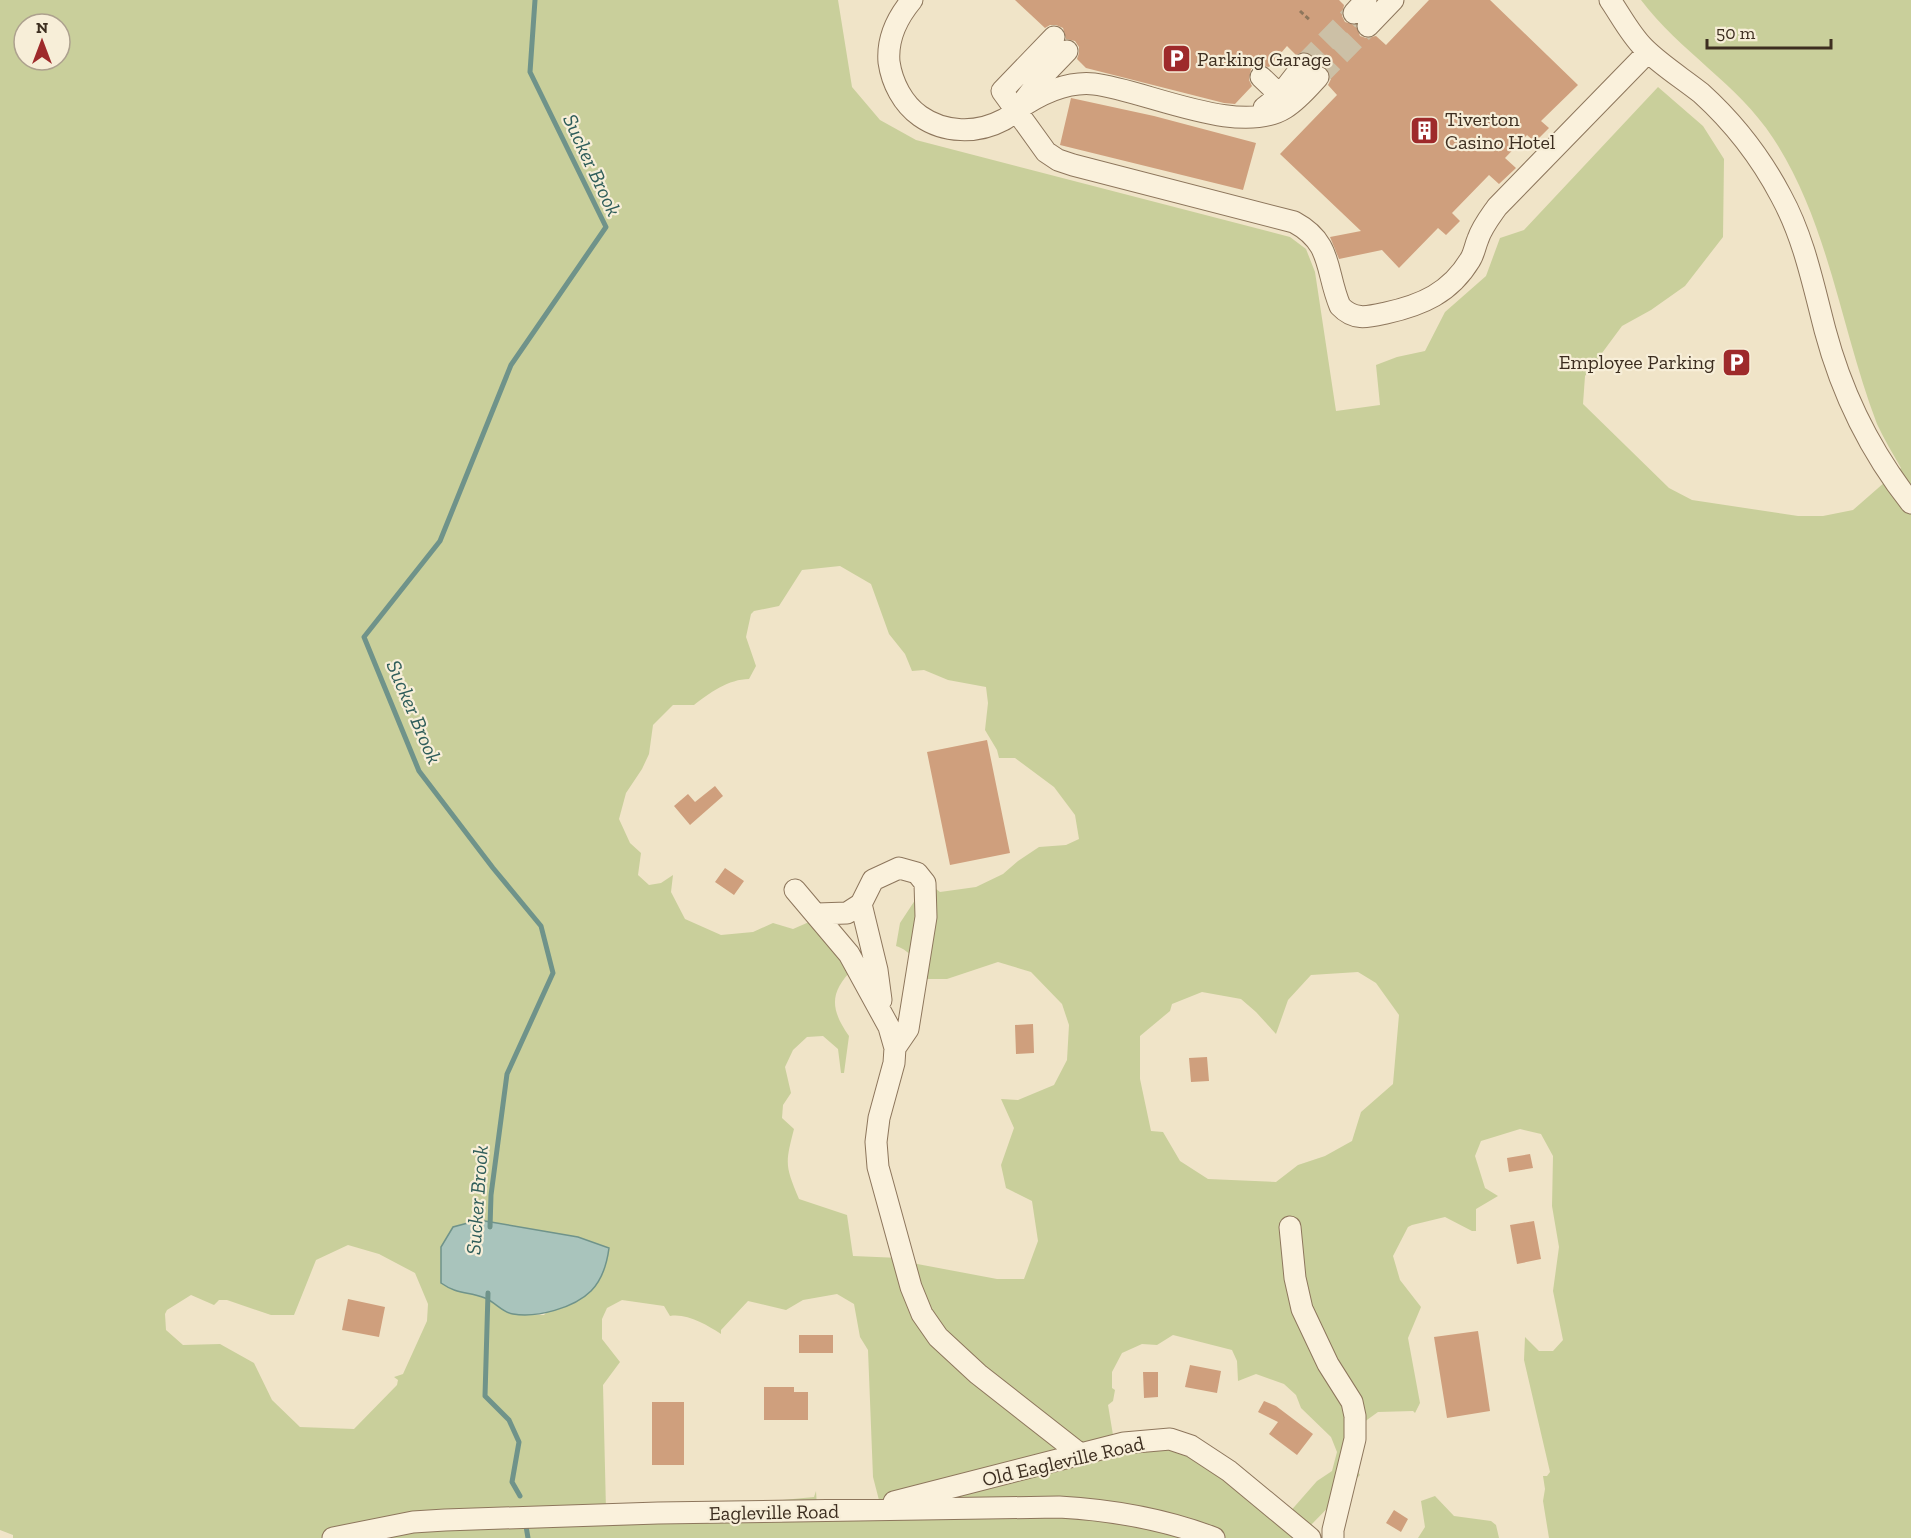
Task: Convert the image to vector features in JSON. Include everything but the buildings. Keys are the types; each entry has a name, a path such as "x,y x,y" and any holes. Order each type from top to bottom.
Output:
{"street":[{"path":"912,0 894,26 889,57 897,88 915,112 944,127 964,130 985,128 1059,88 1089,84 1214,114 1245,118 1265,116 1284,109 1311,71 1263,109 1245,118"},
{"path":"1363,13 1393,0"},
{"path":"1610,0 1648,52 1715,107 1740,135 1773,181 1802,245 1830,347 1855,414 1880,461 1911,503"},
{"path":"1017,110 1041,78 1061,44"},
{"path":"1017,110 1046,152 1058,160 1286,219 1302,226 1321,244 1340,306 1346,313 1356,317 1367,317 1420,304 1430,300 1449,285 1470,259 1483,228 1497,207 1648,52"},
{"path":"1261,77 1280,95"},
{"path":"817,914 847,913 861,904 873,880 899,868 917,873 925,883 926,916 908,1029 895,1048"},
{"path":"795,890 849,954 884,1017 895,1048 894,1063 879,1118 876,1142 878,1167 892,1222 922,1314 938,1337 997,1390 1080,1454"},
{"path":"861,904 884,1017"},
{"path":"1290,1227 1294,1278 1302,1309 1328,1364 1352,1402 1355,1416 1355,1440 1333,1538"},
{"name":"Old Eagleville Road","path":"859,1511 1136,1441 1170,1439 1182,1442 1236,1476 1310,1538"},
{"name":"Eagleville Road","path":"333,1538 413,1522 445,1520 1002,1507 1089,1509 1161,1521 1214,1538"}],"path":[{"path":"1300,10 1311,21"}],"green space":[{"path":"0,0 838,0 852,87 880,120 916,140 1290,237 1306,249 1315,272 1336,411 1380,405 1376,365 1397,357 1425,351 1445,312 1486,276 1500,238 1524,230 1658,87 1703,126 1724,159 1723,237 1685,286 1651,310 1622,326 1585,376 1583,404 1669,488 1692,500 1798,516 1823,516 1853,510 1901,468 1877,424 1864,388 1821,241 1792,171 1759,119 1726,84 1656,18 1641,0 1911,0 1911,1538 1549,1538 1543,1501 1545,1489 1543,1476 1547,1476 1550,1472 1524,1360 1525,1337 1539,1351 1553,1351 1563,1340 1553,1291 1559,1247 1552,1206 1553,1156 1541,1134 1520,1129 1481,1141 1475,1156 1485,1188 1498,1196 1476,1209 1476,1231 1445,1217 1412,1225 1408,1227 1393,1256 1400,1280 1421,1307 1408,1338 1420,1403 1415,1413 1413,1411 1378,1412 1353,1430 1346,1454 1360,1475 1308,1528 1314,1538 13,1538 13,1535 0,1530","holes":["840,566 871,584 889,634 905,654 912,671 924,670 948,680 986,687 988,703 985,730 999,758 1015,758 1054,787 1075,815 1079,839 1066,845 1039,847 1003,874 976,887 940,892 927,882 900,923 896,946 910,955 924,979 947,979 998,962 1031,972 1062,1004 1069,1025 1067,1060 1054,1085 1018,1100 1001,1099 1014,1128 1001,1165 1006,1188 1032,1201 1038,1241 1024,1279 997,1279 912,1263 900,1258 853,1256 847,1215 799,1199 788,1164 794,1129 782,1118 783,1105 791,1093 785,1067 793,1050 807,1037 823,1036 838,1049 841,1073 844,1073 849,1036 838,1017 835,1001 840,985 854,968 816,919 793,929 773,923 753,932 721,935 685,919 671,892 673,875 661,883 649,885 638,875 641,853 630,843 619,819 626,793 649,754 653,725 673,705 694,705 727,684 749,679 756,666 746,637 751,614 754,611 779,606 802,570","1358,972 1376,983 1399,1015 1393,1084 1361,1112 1352,1141 1325,1156 1298,1165 1276,1182 1208,1179 1180,1161 1163,1132 1151,1131 1140,1079 1140,1036 1170,1011 1172,1004 1202,992 1241,999 1276,1034 1288,1000 1311,975","479,1220 578,1237 609,1248 544,1315 511,1314 485,1298","348,1245 379,1254 415,1273 428,1304 427,1321 403,1374 394,1377 398,1380 397,1385 354,1429 300,1427 272,1400 254,1363 220,1344 183,1345 166,1330 167,1310 191,1295 214,1305 219,1300 227,1300 271,1315 294,1315 316,1260","837,1294 854,1304 860,1337 868,1350 873,1477 880,1504 817,1507 816,1491 814,1497 742,1504 718,1501 717,1510 606,1510 603,1385 620,1362 602,1339 602,1319 607,1308 622,1300 664,1306 670,1316 690,1318 721,1334 721,1330 748,1301 786,1310 803,1300","1173,1335 1232,1350 1237,1361 1238,1381 1256,1374 1284,1384 1296,1395 1301,1408 1331,1437 1337,1452 1332,1471 1317,1481 1288,1514 1187,1441 1114,1441 1108,1405 1113,1401 1115,1390 1112,1388 1112,1372 1122,1353 1142,1344 1157,1345"]},
{"path":"1435,1496 1454,1516 1491,1521 1496,1525 1499,1538 1418,1538 1425,1527 1421,1501"}],"water":[{"path":"479,1220 578,1237 609,1248 601,1277 595,1287 584,1297 565,1307 544,1313 523,1315 509,1313 485,1298 458,1291 441,1283 441,1247 453,1227"}],"waterway":[{"name":"Sucker Brook","path":"490,1227 491,1195 507,1074 553,973 541,926 493,868 419,771 364,637 440,541 511,365 606,227 530,72 535,0"},
{"name":"Sucker Brook","path":"488,1293 485,1396 509,1420 519,1442 512,1482 520,1496"},
{"name":"Sucker Brook","path":"526,1526 528,1538"}],"tunnel":[{"path":"1304,64 1354,13"},
{"path":"1318,77 1368,26"}],"place":[{"name":"Parking Garage","path":"1176,59"},
{"name":"Tiverton Casino Hotel","path":"1424,131"},
{"name":"Employee Parking","path":"1736,362"}]}
